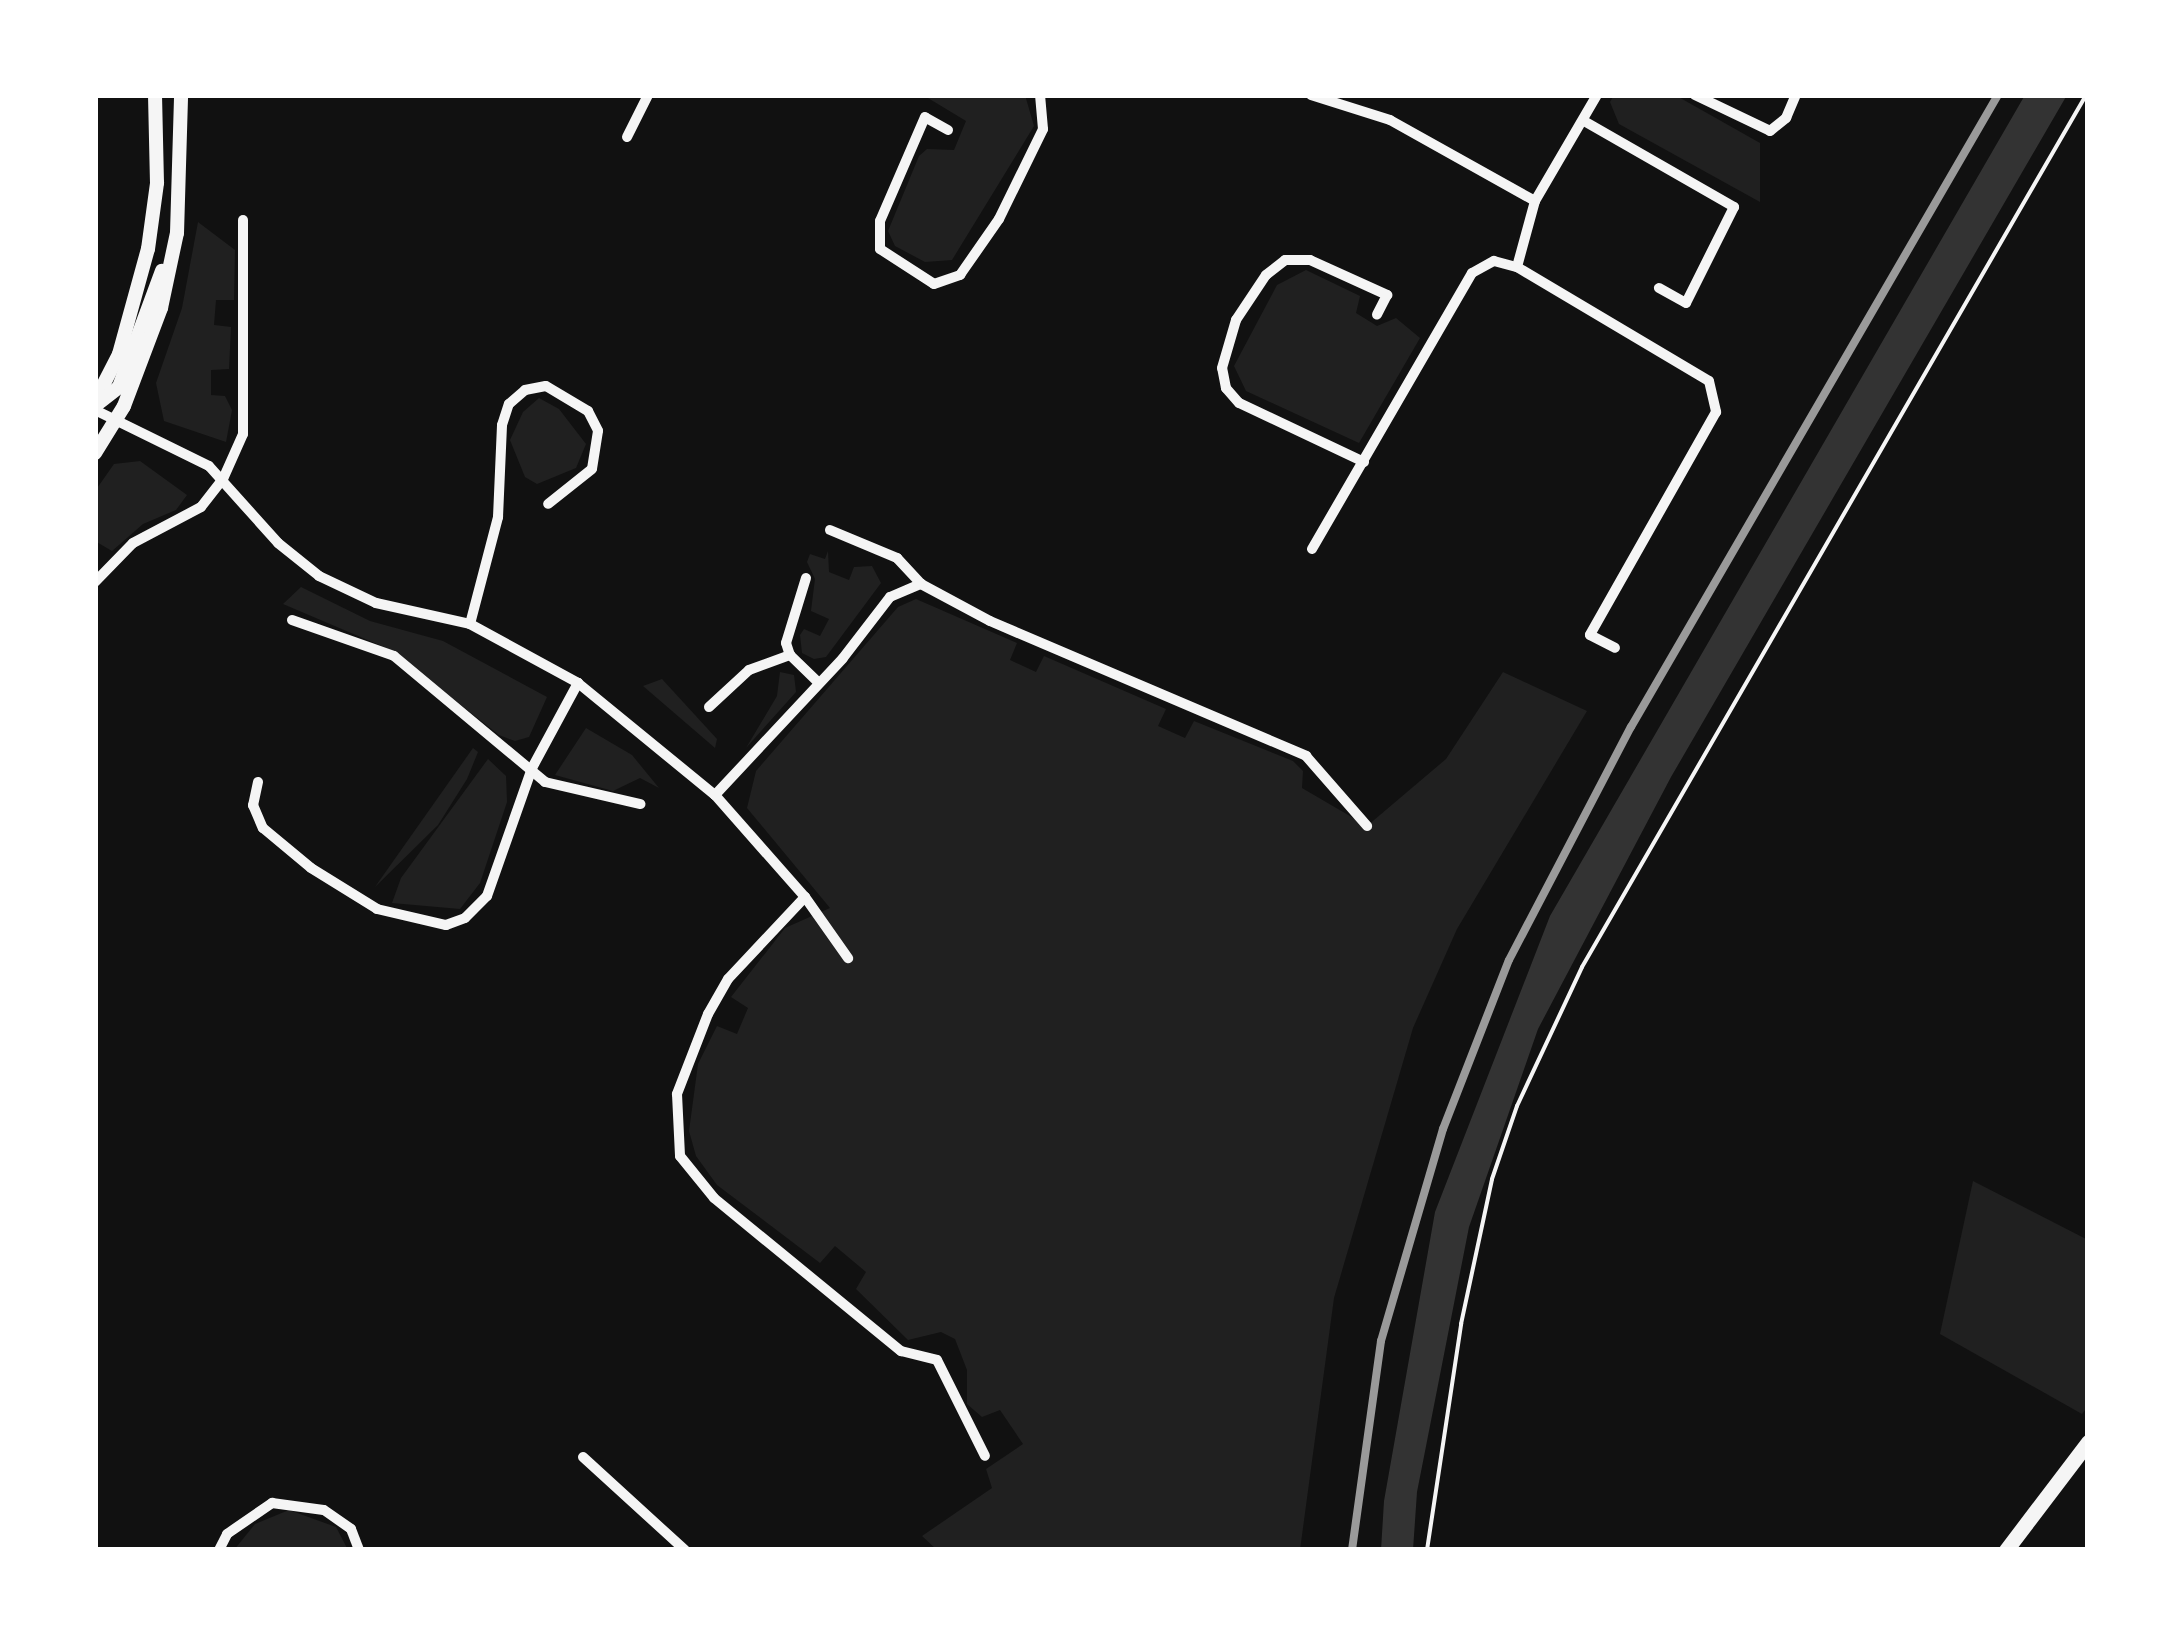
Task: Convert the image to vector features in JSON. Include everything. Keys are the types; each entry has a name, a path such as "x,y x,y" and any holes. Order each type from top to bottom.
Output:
{"main road":[{"path":"2006,1550 2088,1442"}],"street":[{"path":"95,406 119,354 148,248 157,183 155,95"},
{"path":"95,454 116,422 162,308 177,233 182,95"},
{"path":"628,137 648,95"},
{"path":"948,130 924,117 880,222 880,249 934,284 960,275 999,218 1043,129 1040,95"},
{"path":"1311,95 1390,120 1535,201"},
{"path":"1517,267 1535,201 1597,95"},
{"path":"1694,95 1770,131 1786,118 1796,95"},
{"path":"1584,121 1734,208 1686,303 1659,288"},
{"path":"95,582 133,543 201,507 223,479 243,434 244,220"},
{"path":"95,406 119,388 177,233"},
{"path":"1364,462 1239,402 1226,388 1222,368 1236,320 1266,275 1285,260 1310,260 1387,296 1377,315"},
{"path":"1312,549 1472,272 1494,261 1517,267 1709,381 1716,412 1590,634 1615,648"},
{"path":"470,624 498,518 502,424 509,404 525,390 546,386 588,411 598,431 592,468 548,504"},
{"path":"95,406 116,422 223,479 278,543 319,576 376,603 470,624 578,682 716,795 806,896 848,958"},
{"path":"95,434 116,422"},
{"path":"830,530 897,558 921,584 1072,658 1306,756 1368,826"},
{"path":"806,578 790,624 790,655 819,683"},
{"path":"716,795 819,683 890,596 921,584"},
{"path":"292,620 394,656 545,782 640,804"},
{"path":"709,707 749,670 790,655"},
{"path":"258,782 253,805 263,828 311,868 377,909 446,925 465,918 487,896 532,768 578,682"},
{"path":"806,896 728,979 708,1014 678,1094 680,1156 714,1198 901,1351 937,1360 984,1456"},
{"path":"583,1457 685,1550"},
{"path":"219,1550 227,1534 272,1503 324,1510 350,1529 359,1550"}],"path":[{"path":"1428,1550 1461,1324 1492,1179 1517,1106 1582,967 2086,95"}],"shaded area":[{"path":"923,95 1025,95 1034,126 952,260 925,262 895,246 888,231 919,156 927,149 954,150 966,121"},
{"path":"1614,95 1675,95 1760,143 1760,202 1619,124 1610,102"},
{"path":"2025,95 2067,95 1671,777 1538,1029 1469,1227 1417,1492 1413,1550 1381,1550 1384,1501 1435,1212 1550,916"},
{"path":"198,222 235,250 234,300 216,300 214,325 231,327 229,369 211,370 211,395 225,396 232,410 226,442 164,421 156,383 182,308"},
{"path":"1306,270 1360,296 1356,313 1377,326 1396,318 1420,338 1359,443 1246,391 1234,366 1277,285"},
{"path":"539,398 559,409 586,444 576,468 537,484 525,477 510,440 523,412"},
{"path":"140,461 187,495 176,510 143,524 112,551 95,541 95,491 114,464"},
{"path":"828,551 829,572 849,580 854,567 872,566 881,583 826,657 814,659 802,653 800,635 804,629 820,636 829,619 811,611 815,579 807,562 810,554 825,559"},
{"path":"301,587 370,621 443,641 547,697 529,737 515,741 499,735 391,650 283,604"},
{"path":"916,599 1017,643 1010,660 1036,672 1044,656 1166,709 1158,726 1185,738 1194,721 1293,761 1303,771 1302,788 1367,826 1446,759 1503,672 1587,711 1457,929 1413,1028 1334,1298 1300,1550 937,1550 922,1536 992,1488 986,1469 1023,1444 1000,1410 982,1417 967,1404 967,1370 955,1339 941,1332 908,1340 856,1289 866,1272 835,1246 820,1263 717,1185 696,1156 689,1131 698,1064 717,1026 737,1034 748,1008 731,997 785,928 830,908 747,808 756,771 898,607"},
{"path":"780,672 794,675 796,692 746,748 777,696"},
{"path":"662,679 717,739 715,748 643,686"},
{"path":"586,728 632,755 659,788 640,778 613,791 555,775"},
{"path":"473,748 478,752 467,779 438,825 375,887"},
{"path":"488,759 506,776 507,802 480,883 460,909 392,903 401,878"},
{"path":"1973,1181 2088,1240 2088,1406 2082,1414 1940,1334"},
{"path":"289,1510 336,1527 348,1550 234,1550 255,1524"}],"railway":[{"path":"1352,1550 1381,1341 1443,1129 1509,960 1631,727 1998,95"}]}
